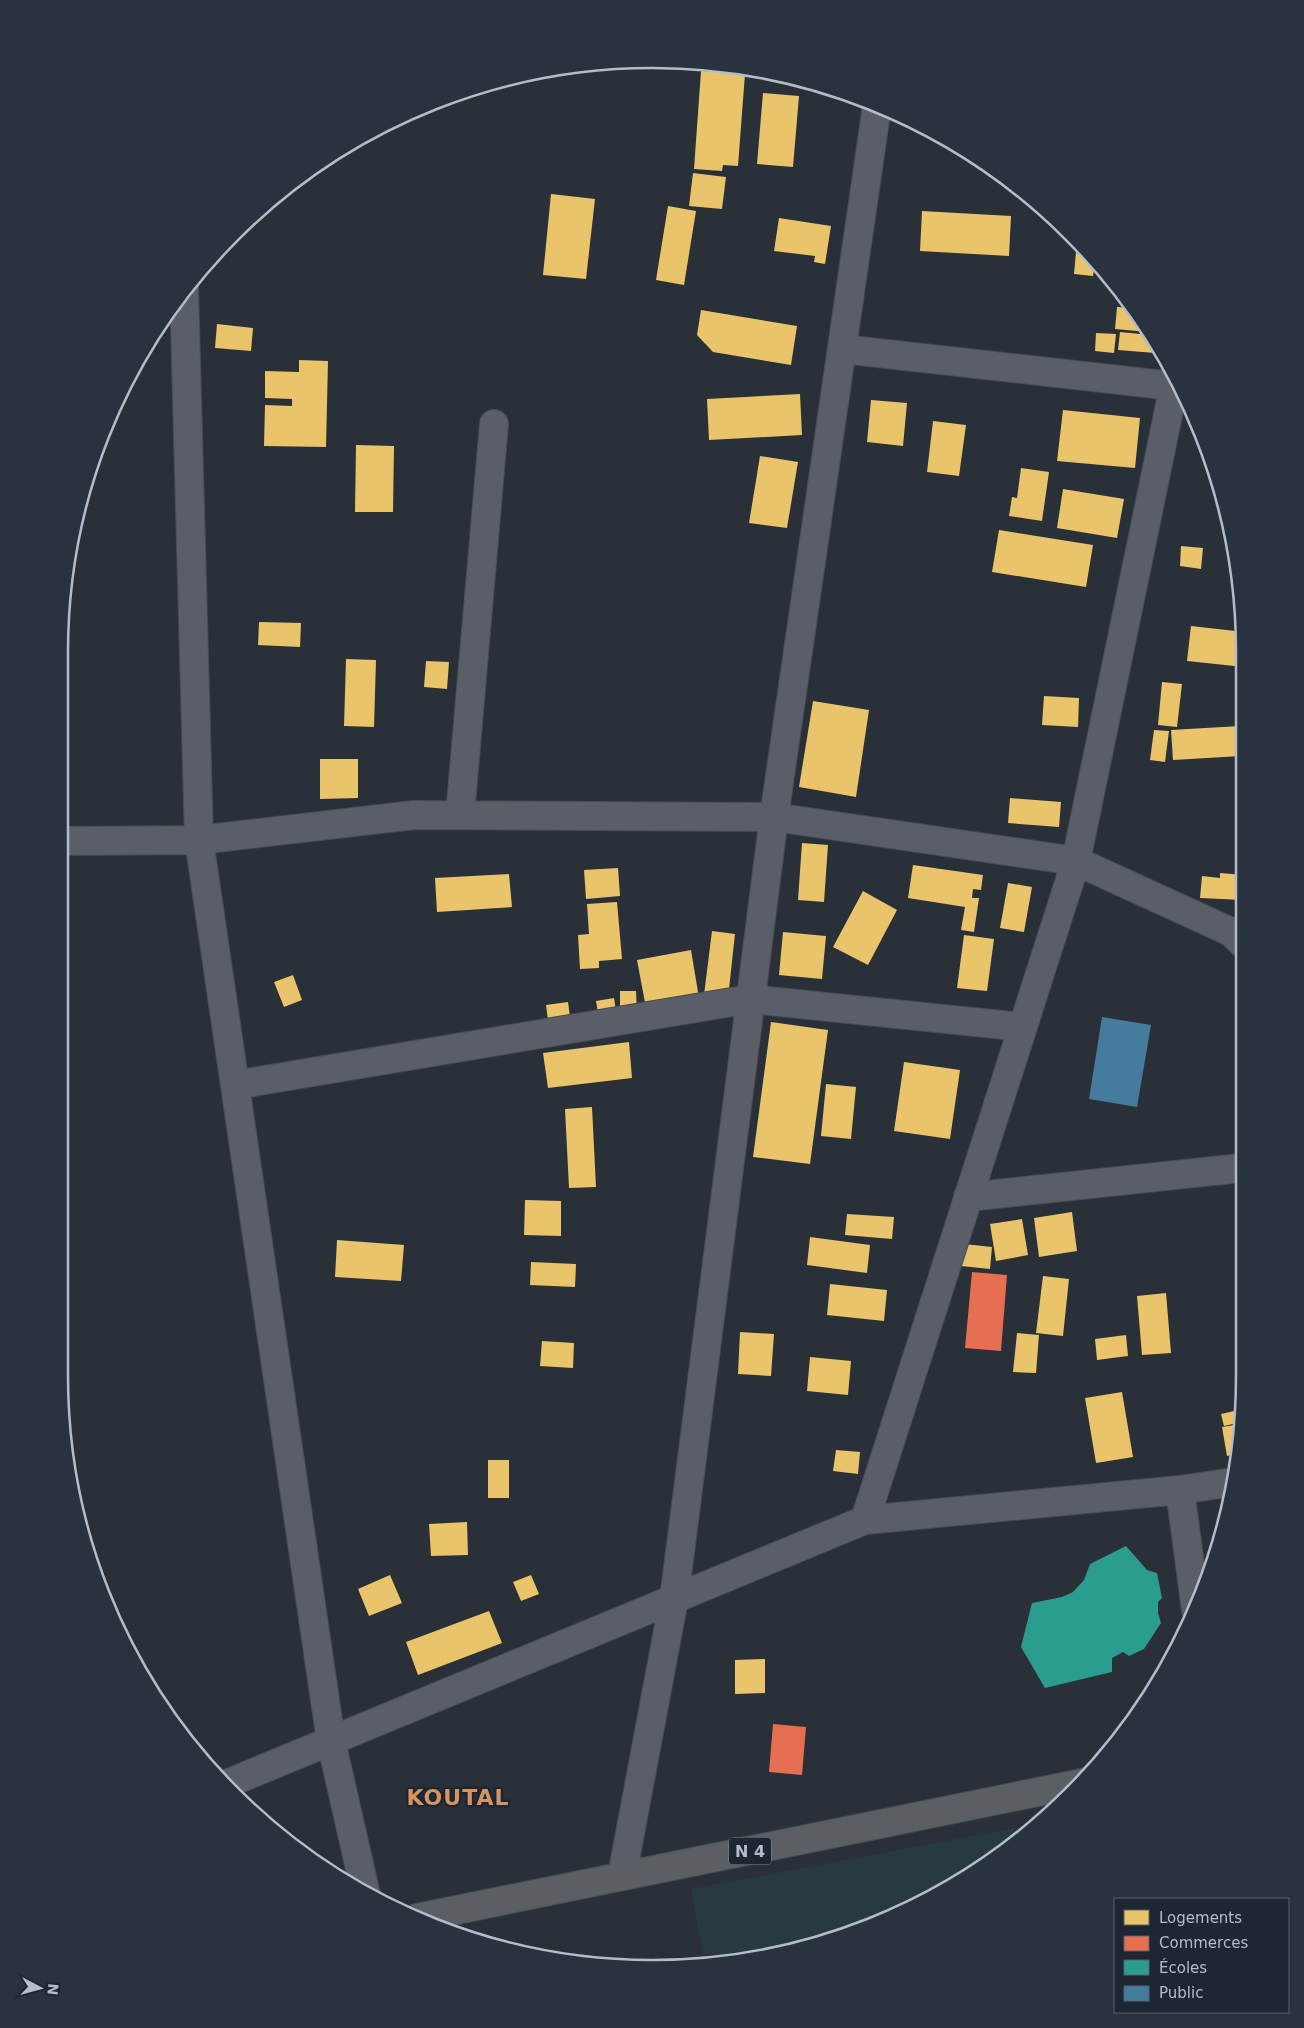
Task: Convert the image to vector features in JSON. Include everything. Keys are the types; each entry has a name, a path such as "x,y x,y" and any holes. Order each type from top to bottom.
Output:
{"highway":[{"name":"N 4","path":"428,1916 1068,1786"}],"street":[{"path":"622,1876 674,1599 774,817 877,112"},
{"path":"184,301 199,840 331,1741 363,1884"},
{"path":"842,349 1170,382"},
{"path":"865,1520 1076,861 1176,393"},
{"path":"460,815 494,424"},
{"path":"68,840 199,840 414,815 774,817 1076,861 1231,932 1236,937"},
{"path":"235,1085 750,999 1023,1027"},
{"path":"968,1197 1236,1169"},
{"path":"232,1782 865,1520 1180,1490 1226,1483"},
{"path":"1180,1490 1194,1595"}],"green space":[{"path":"1024,1827 977,1862 911,1900 876,1916 840,1929 803,1941 766,1949 704,1958 691,1889"}],"building: Logements":[{"path":"701,71 745,76 738,166 723,165 722,171 694,169"},
{"path":"763,93 799,96 793,167 757,164"},
{"path":"693,173 726,177 722,209 689,206"},
{"path":"551,194 595,199 586,279 543,275"},
{"path":"668,206 696,211 684,285 656,280"},
{"path":"922,211 1011,216 1009,256 920,251"},
{"path":"779,218 831,226 825,264 814,262 815,256 774,251"},
{"path":"1077,252 1094,270 1093,276 1074,274"},
{"path":"1117,307 1124,307 1141,331 1115,329"},
{"path":"701,310 797,326 791,365 713,352 697,335"},
{"path":"217,324 253,328 251,351 215,348"},
{"path":"1120,332 1142,334 1154,353 1118,350"},
{"path":"1096,333 1116,334 1114,353 1095,351"},
{"path":"299,360 328,361 326,447 264,446 265,405 292,406 292,399 265,398 265,371 299,372"},
{"path":"800,394 802,435 709,440 707,399"},
{"path":"871,400 907,403 903,446 867,442"},
{"path":"1063,410 1140,418 1135,468 1057,461"},
{"path":"933,421 966,425 959,476 927,472"},
{"path":"356,445 394,446 393,512 355,512"},
{"path":"760,456 798,462 787,528 749,523"},
{"path":"1021,468 1049,472 1042,521 1009,516 1012,497 1017,498"},
{"path":"1063,489 1124,499 1117,538 1057,528"},
{"path":"999,530 1093,545 1086,587 992,572"},
{"path":"1181,546 1203,548 1201,569 1180,566"},
{"path":"259,622 301,623 300,647 258,645"},
{"path":"1191,626 1235,631 1236,666 1187,661"},
{"path":"346,659 376,660 374,727 344,726"},
{"path":"426,661 449,662 447,689 424,687"},
{"path":"1162,682 1182,684 1177,727 1158,725"},
{"path":"1044,696 1079,698 1078,727 1042,725"},
{"path":"813,701 869,710 856,797 799,787"},
{"path":"1236,726 1236,756 1173,760 1171,730"},
{"path":"1154,730 1169,731 1165,762 1150,760"},
{"path":"320,759 358,759 358,798 320,799"},
{"path":"1010,798 1061,802 1059,827 1008,823"},
{"path":"802,843 828,845 824,902 798,900"},
{"path":"913,865 983,875 981,890 973,889 972,898 979,898 974,932 961,930 965,907 908,898"},
{"path":"618,868 620,896 586,899 584,870"},
{"path":"1220,873 1236,874 1236,900 1200,898 1202,876 1220,878"},
{"path":"509,874 512,907 437,912 435,878"},
{"path":"1008,883 1032,887 1024,932 1000,928"},
{"path":"863,891 897,910 868,965 833,947"},
{"path":"617,902 622,959 599,961 599,968 580,969 578,935 589,934 587,904"},
{"path":"712,931 735,934 728,998 704,995"},
{"path":"783,932 826,936 822,979 779,975"},
{"path":"964,935 994,939 987,991 957,988"},
{"path":"691,950 699,998 646,1008 637,960"},
{"path":"293,975 302,1000 284,1007 274,982"},
{"path":"620,991 636,991 637,1013 620,1013"},
{"path":"614,998 616,1011 598,1013 596,1001"},
{"path":"568,1002 570,1017 548,1020 546,1005"},
{"path":"771,1022 828,1030 810,1164 753,1157"},
{"path":"629,1042 632,1078 548,1088 543,1053"},
{"path":"904,1062 960,1070 950,1139 894,1131"},
{"path":"826,1084 856,1087 851,1139 821,1136"},
{"path":"592,1107 596,1187 569,1188 565,1109"},
{"path":"525,1200 561,1201 561,1236 524,1235"},
{"path":"1072,1212 1077,1251 1039,1257 1034,1218"},
{"path":"847,1214 894,1217 892,1239 845,1235"},
{"path":"1022,1219 1028,1255 996,1261 990,1224"},
{"path":"810,1237 870,1245 867,1273 807,1265"},
{"path":"337,1240 404,1245 401,1281 335,1277"},
{"path":"964,1244 992,1247 990,1269 961,1266"},
{"path":"531,1262 576,1264 575,1287 530,1285"},
{"path":"1043,1276 1069,1279 1063,1336 1036,1333"},
{"path":"830,1284 887,1290 884,1321 827,1315"},
{"path":"1166,1293 1171,1353 1142,1355 1137,1296"},
{"path":"740,1332 774,1334 771,1376 738,1374"},
{"path":"1017,1333 1039,1335 1036,1373 1013,1372"},
{"path":"1126,1335 1128,1356 1097,1360 1095,1339"},
{"path":"542,1341 574,1343 573,1368 540,1366"},
{"path":"810,1357 851,1361 848,1395 807,1391"},
{"path":"1122,1392 1133,1457 1096,1463 1085,1398"},
{"path":"1234,1411 1234,1424 1224,1426 1221,1414"},
{"path":"1234,1425 1230,1455 1227,1456 1222,1427"},
{"path":"836,1450 860,1452 858,1474 833,1471"},
{"path":"488,1460 509,1460 509,1498 488,1498"},
{"path":"467,1522 468,1555 431,1556 429,1524"},
{"path":"390,1575 402,1603 369,1616 358,1589"},
{"path":"531,1575 539,1594 521,1601 513,1582"},
{"path":"489,1611 502,1643 418,1675 406,1642"},
{"path":"765,1659 765,1693 735,1694 735,1660"}],"building: Commerces":[{"path":"972,1272 1007,1275 1001,1351 965,1348"},
{"path":"773,1724 806,1727 802,1775 769,1772"}],"building: Écoles":[{"path":"1126,1546 1147,1570 1157,1573 1162,1598 1158,1602 1158,1613 1161,1623 1144,1649 1129,1656 1123,1652 1112,1658 1112,1672 1045,1688 1021,1647 1032,1603 1062,1597 1073,1592 1084,1580 1090,1564"}],"building: Public":[{"path":"1102,1017 1151,1025 1137,1107 1089,1099"}],"district":[{"name":"KOUTAL","path":"458,1797"}]}
